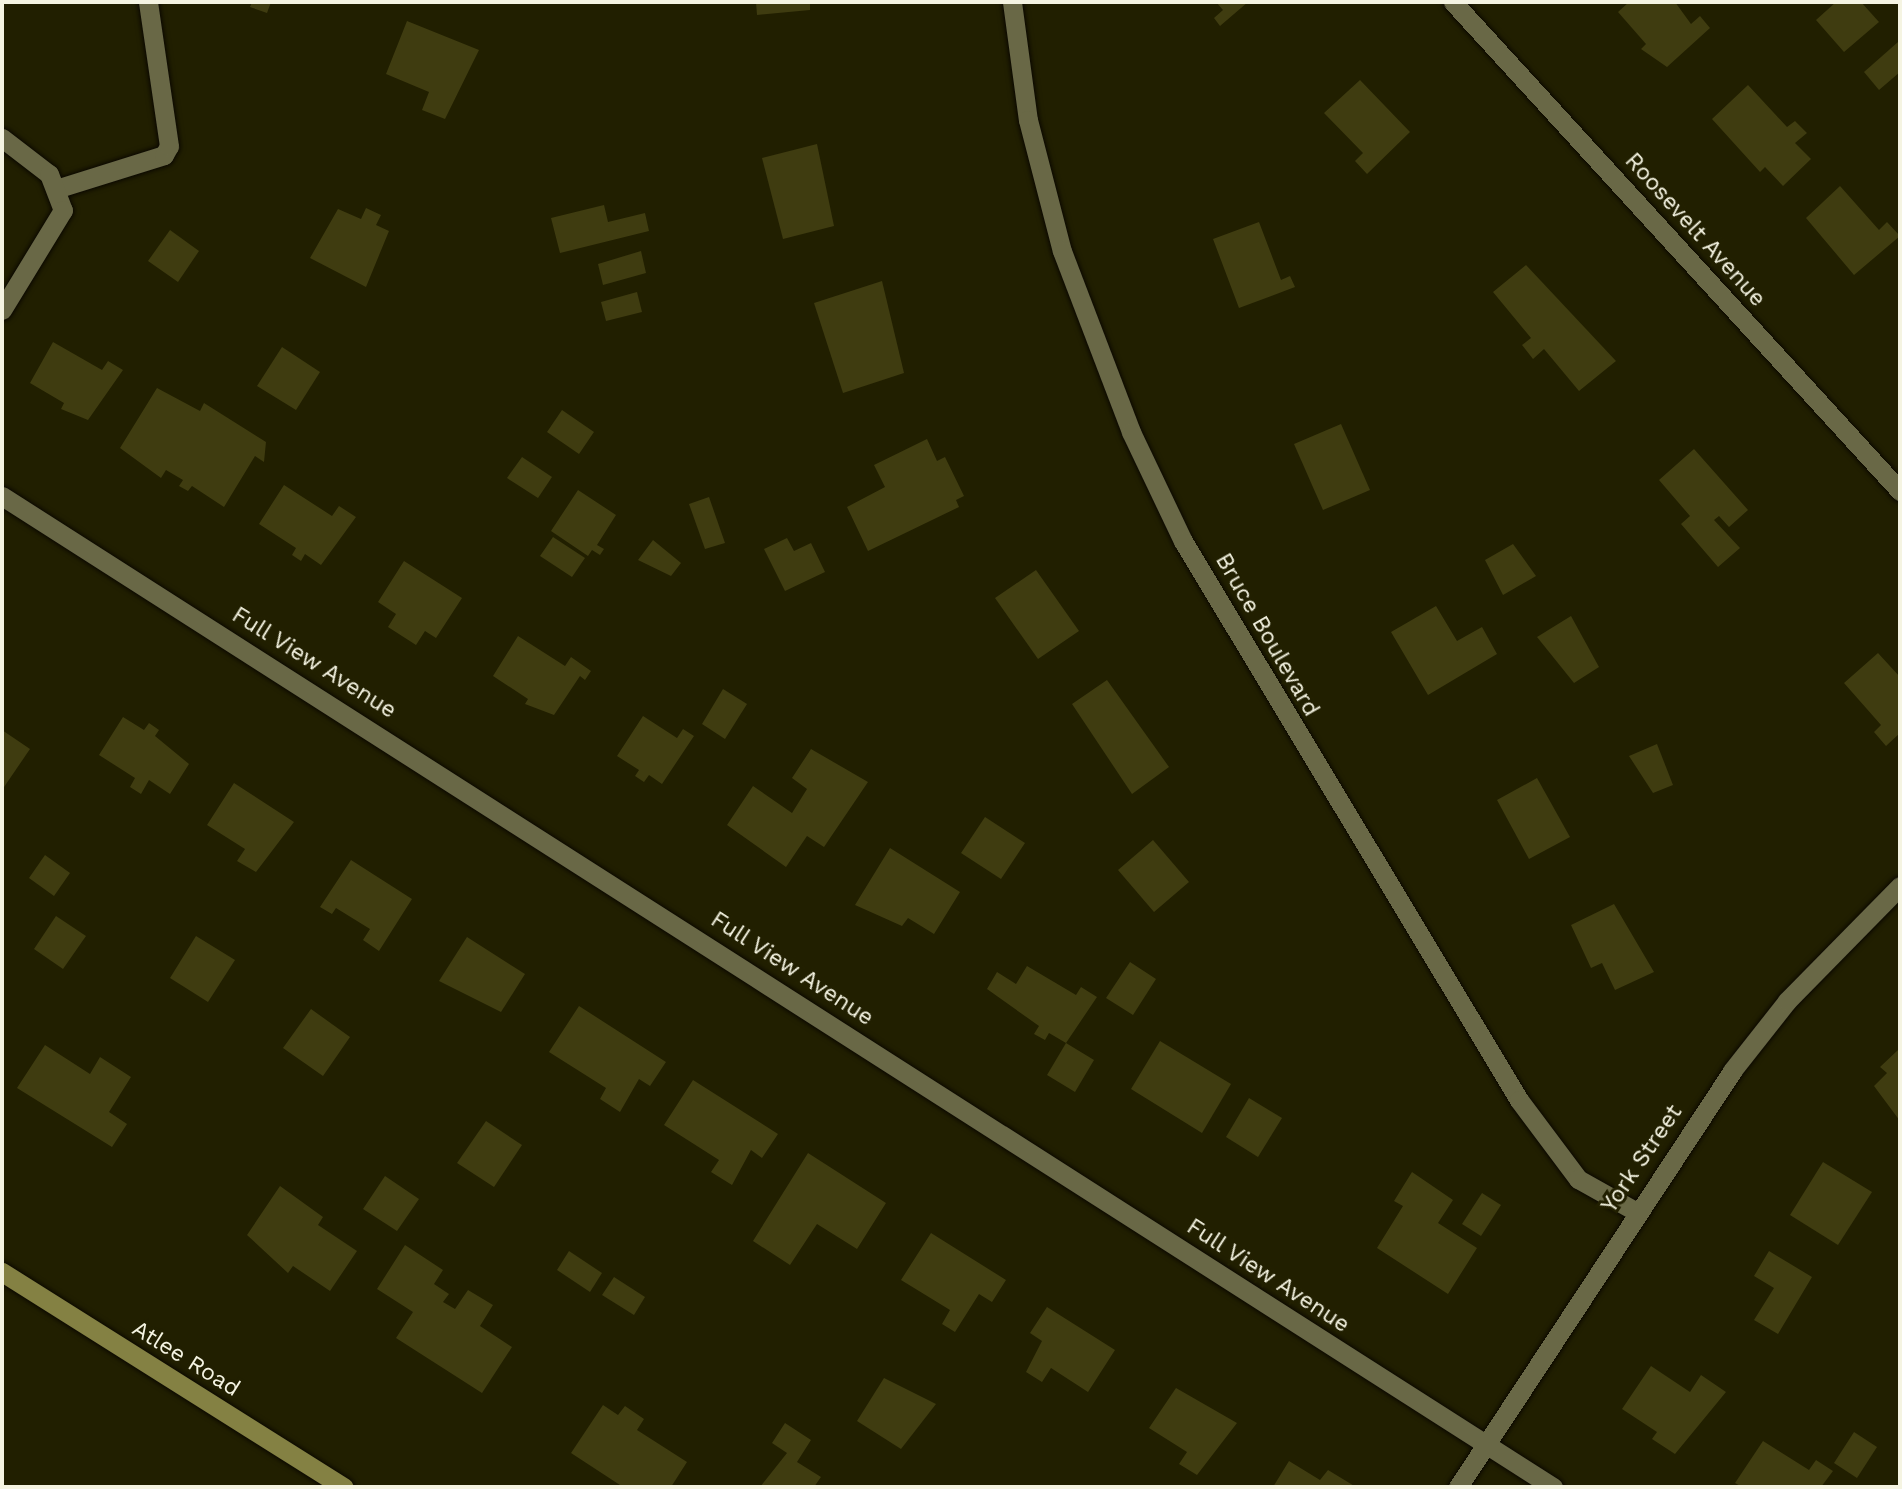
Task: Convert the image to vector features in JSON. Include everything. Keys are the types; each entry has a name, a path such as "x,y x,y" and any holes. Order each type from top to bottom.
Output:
{"main road":[{"name":"Atlee Road","path":"2,1272 344,1487"}],"street":[{"path":"59,188 164,155 169,146 148,2"},
{"name":"Bruce Boulevard","path":"1012,2 1028,120 1062,251 1131,432 1183,541 1519,1100 1578,1179 1635,1211"},
{"name":"Roosevelt Avenue","path":"1453,2 1900,491"},
{"path":"2,138 59,188 59,225 2,310"},
{"name":"Full View Avenue","path":"2,496 1553,1487"},
{"name":"York Street","path":"1458,1487 1635,1211 1787,1001 1900,886"}],"building":[{"path":"252,2 271,2 267,13 250,7"},
{"path":"756,2 810,2 810,10 757,15"},
{"path":"1216,2 1248,2 1220,26 1214,18 1223,10"},
{"path":"1629,2 1675,2 1691,24 1700,16 1710,28 1667,67 1641,49 1646,44 1618,12"},
{"path":"1836,2 1861,2 1879,22 1844,52 1816,20"},
{"path":"407,21 479,50 445,119 422,110 429,92 386,74"},
{"path":"1898,42 1900,72 1879,90 1864,72"},
{"path":"1360,80 1410,132 1367,174 1355,161 1363,153 1324,113"},
{"path":"1748,85 1787,127 1795,121 1807,133 1795,143 1811,159 1783,186 1765,167 1760,172 1712,119"},
{"path":"817,144 834,226 783,239 762,158"},
{"path":"1840,186 1879,230 1887,222 1900,236 1854,275 1806,218"},
{"path":"604,205 608,222 645,213 649,231 560,253 551,218"},
{"path":"366,208 381,215 376,225 389,231 366,287 310,258 338,209 361,219"},
{"path":"1259,222 1281,280 1290,276 1295,287 1239,308 1213,239"},
{"path":"170,230 199,251 178,282 148,261"},
{"path":"641,251 646,273 603,285 598,264"},
{"path":"1526,265 1616,361 1579,391 1544,349 1533,359 1522,345 1531,338 1493,292"},
{"path":"882,281 904,373 843,393 814,303"},
{"path":"637,292 642,312 606,321 601,302"},
{"path":"53,342 102,370 108,361 123,370 88,420 61,409 64,403 30,383"},
{"path":"282,347 320,372 296,410 257,386"},
{"path":"157,388 200,411 204,403 266,442 264,462 255,456 224,507 192,486 188,491 179,486 183,480 166,470 161,478 120,448"},
{"path":"562,410 594,432 579,454 547,432"},
{"path":"1341,424 1370,490 1323,510 1294,444"},
{"path":"927,439 937,461 945,457 964,496 956,500 959,507 868,551 847,507 885,487 874,465"},
{"path":"1694,449 1748,510 1729,527 1719,516 1714,520 1740,548 1718,567 1681,524 1690,516 1659,480"},
{"path":"522,457 552,477 538,498 507,478"},
{"path":"284,485 332,516 339,506 356,517 321,565 305,554 301,561 292,555 296,548 259,524"},
{"path":"578,490 616,515 597,545 604,549 600,555 592,550 588,556 551,531"},
{"path":"709,497 725,543 705,549 689,504"},
{"path":"553,537 585,558 572,577 540,556"},
{"path":"787,538 794,551 811,543 825,572 785,591 764,549"},
{"path":"653,540 681,563 671,576 638,560"},
{"path":"1513,544 1536,576 1503,595 1485,560"},
{"path":"404,561 462,598 436,638 425,631 416,645 388,627 396,614 378,602"},
{"path":"1036,570 1079,631 1038,659 995,598"},
{"path":"1436,606 1457,641 1482,627 1497,654 1428,695 1391,632"},
{"path":"1571,616 1599,667 1574,683 1537,637"},
{"path":"518,636 565,666 571,657 591,671 585,680 580,676 554,715 525,704 528,699 493,676"},
{"path":"1878,653 1900,677 1900,733 1886,746 1874,732 1881,725 1844,683"},
{"path":"1107,680 1169,767 1132,794 1072,704"},
{"path":"723,689 747,704 725,739 702,724"},
{"path":"643,716 677,738 683,729 694,736 662,784 649,775 644,782 635,776 639,770 617,756"},
{"path":"123,717 144,730 149,723 159,730 155,736 189,764 170,794 149,780 141,794 130,787 135,778 99,755"},
{"path":"2,730 30,749 2,790"},
{"path":"1657,744 1673,785 1653,793 1629,756"},
{"path":"811,749 868,782 824,847 807,836 786,867 727,825 753,786 792,813 807,789 792,778"},
{"path":"1537,778 1570,837 1529,859 1497,800"},
{"path":"234,783 294,822 256,872 237,861 245,849 207,825"},
{"path":"985,817 1025,843 1001,879 961,853"},
{"path":"1153,840 1189,882 1154,912 1118,870"},
{"path":"890,848 960,892 934,934 908,918 902,926 855,905"},
{"path":"45,855 70,873 54,896 29,878"},
{"path":"351,860 412,899 379,951 363,940 370,929 336,908 332,914 320,907"},
{"path":"1614,904 1654,972 1615,990 1602,963 1591,968 1571,925"},
{"path":"56,916 86,936 63,969 34,949"},
{"path":"196,936 235,960 208,1002 170,978"},
{"path":"467,937 525,974 501,1012 439,981"},
{"path":"1130,962 1156,979 1133,1015 1106,998"},
{"path":"1027,966 1076,995 1081,987 1097,997 1066,1043 1049,1033 1045,1040 1034,1034 1039,1026 987,989 997,972 1016,984"},
{"path":"579,1006 666,1062 650,1086 639,1079 620,1112 600,1099 606,1088 549,1052"},
{"path":"311,1009 350,1037 323,1076 283,1048"},
{"path":"1160,1041 1231,1084 1202,1133 1131,1089"},
{"path":"1066,1043 1094,1060 1075,1092 1047,1075"},
{"path":"45,1045 90,1074 100,1057 131,1077 109,1112 127,1124 112,1147 17,1088"},
{"path":"1898,1050 1900,1121 1874,1086 1887,1073 1880,1067"},
{"path":"693,1080 778,1134 762,1158 751,1150 732,1185 711,1172 719,1160 664,1125"},
{"path":"1249,1098 1282,1118 1258,1157 1226,1137"},
{"path":"486,1121 522,1145 494,1187 457,1163"},
{"path":"808,1153 886,1203 857,1249 817,1224 790,1265 753,1241"},
{"path":"1823,1162 1872,1192 1838,1245 1790,1215"},
{"path":"1412,1172 1453,1200 1438,1223 1477,1248 1448,1294 1377,1248 1403,1206 1394,1201"},
{"path":"385,1176 419,1199 397,1231 363,1209"},
{"path":"280,1186 323,1217 318,1225 357,1251 330,1291 293,1266 288,1273 247,1235"},
{"path":"1482,1193 1501,1205 1481,1236 1462,1224"},
{"path":"931,1233 1006,1280 992,1302 979,1294 955,1332 942,1324 950,1310 901,1280"},
{"path":"405,1245 443,1270 434,1284 449,1294 443,1302 455,1309 468,1290 493,1305 480,1326 512,1347 482,1393 396,1338 413,1312 377,1289"},
{"path":"569,1251 602,1273 590,1292 557,1270"},
{"path":"1769,1251 1812,1277 1778,1334 1754,1320 1774,1288 1754,1276"},
{"path":"614,1277 645,1297 634,1315 602,1295"},
{"path":"1047,1307 1115,1350 1088,1392 1051,1368 1042,1382 1026,1372 1042,1341 1030,1333"},
{"path":"1651,1366 1690,1392 1701,1375 1726,1392 1675,1454 1652,1439 1657,1432 1622,1409"},
{"path":"884,1378 936,1404 901,1449 857,1421"},
{"path":"1176,1388 1237,1423 1197,1475 1179,1464 1187,1452 1149,1428"},
{"path":"603,1405 618,1415 625,1406 644,1419 637,1430 687,1462 671,1487 623,1487 571,1453"},
{"path":"785,1423 811,1440 797,1462 821,1477 814,1487 760,1487 787,1453 772,1443"},
{"path":"1854,1432 1877,1447 1857,1478 1834,1463"},
{"path":"1763,1441 1809,1470 1816,1460 1833,1471 1821,1487 1742,1487 1735,1483"},
{"path":"1289,1461 1320,1480 1328,1470 1356,1487 1273,1487"}]}
